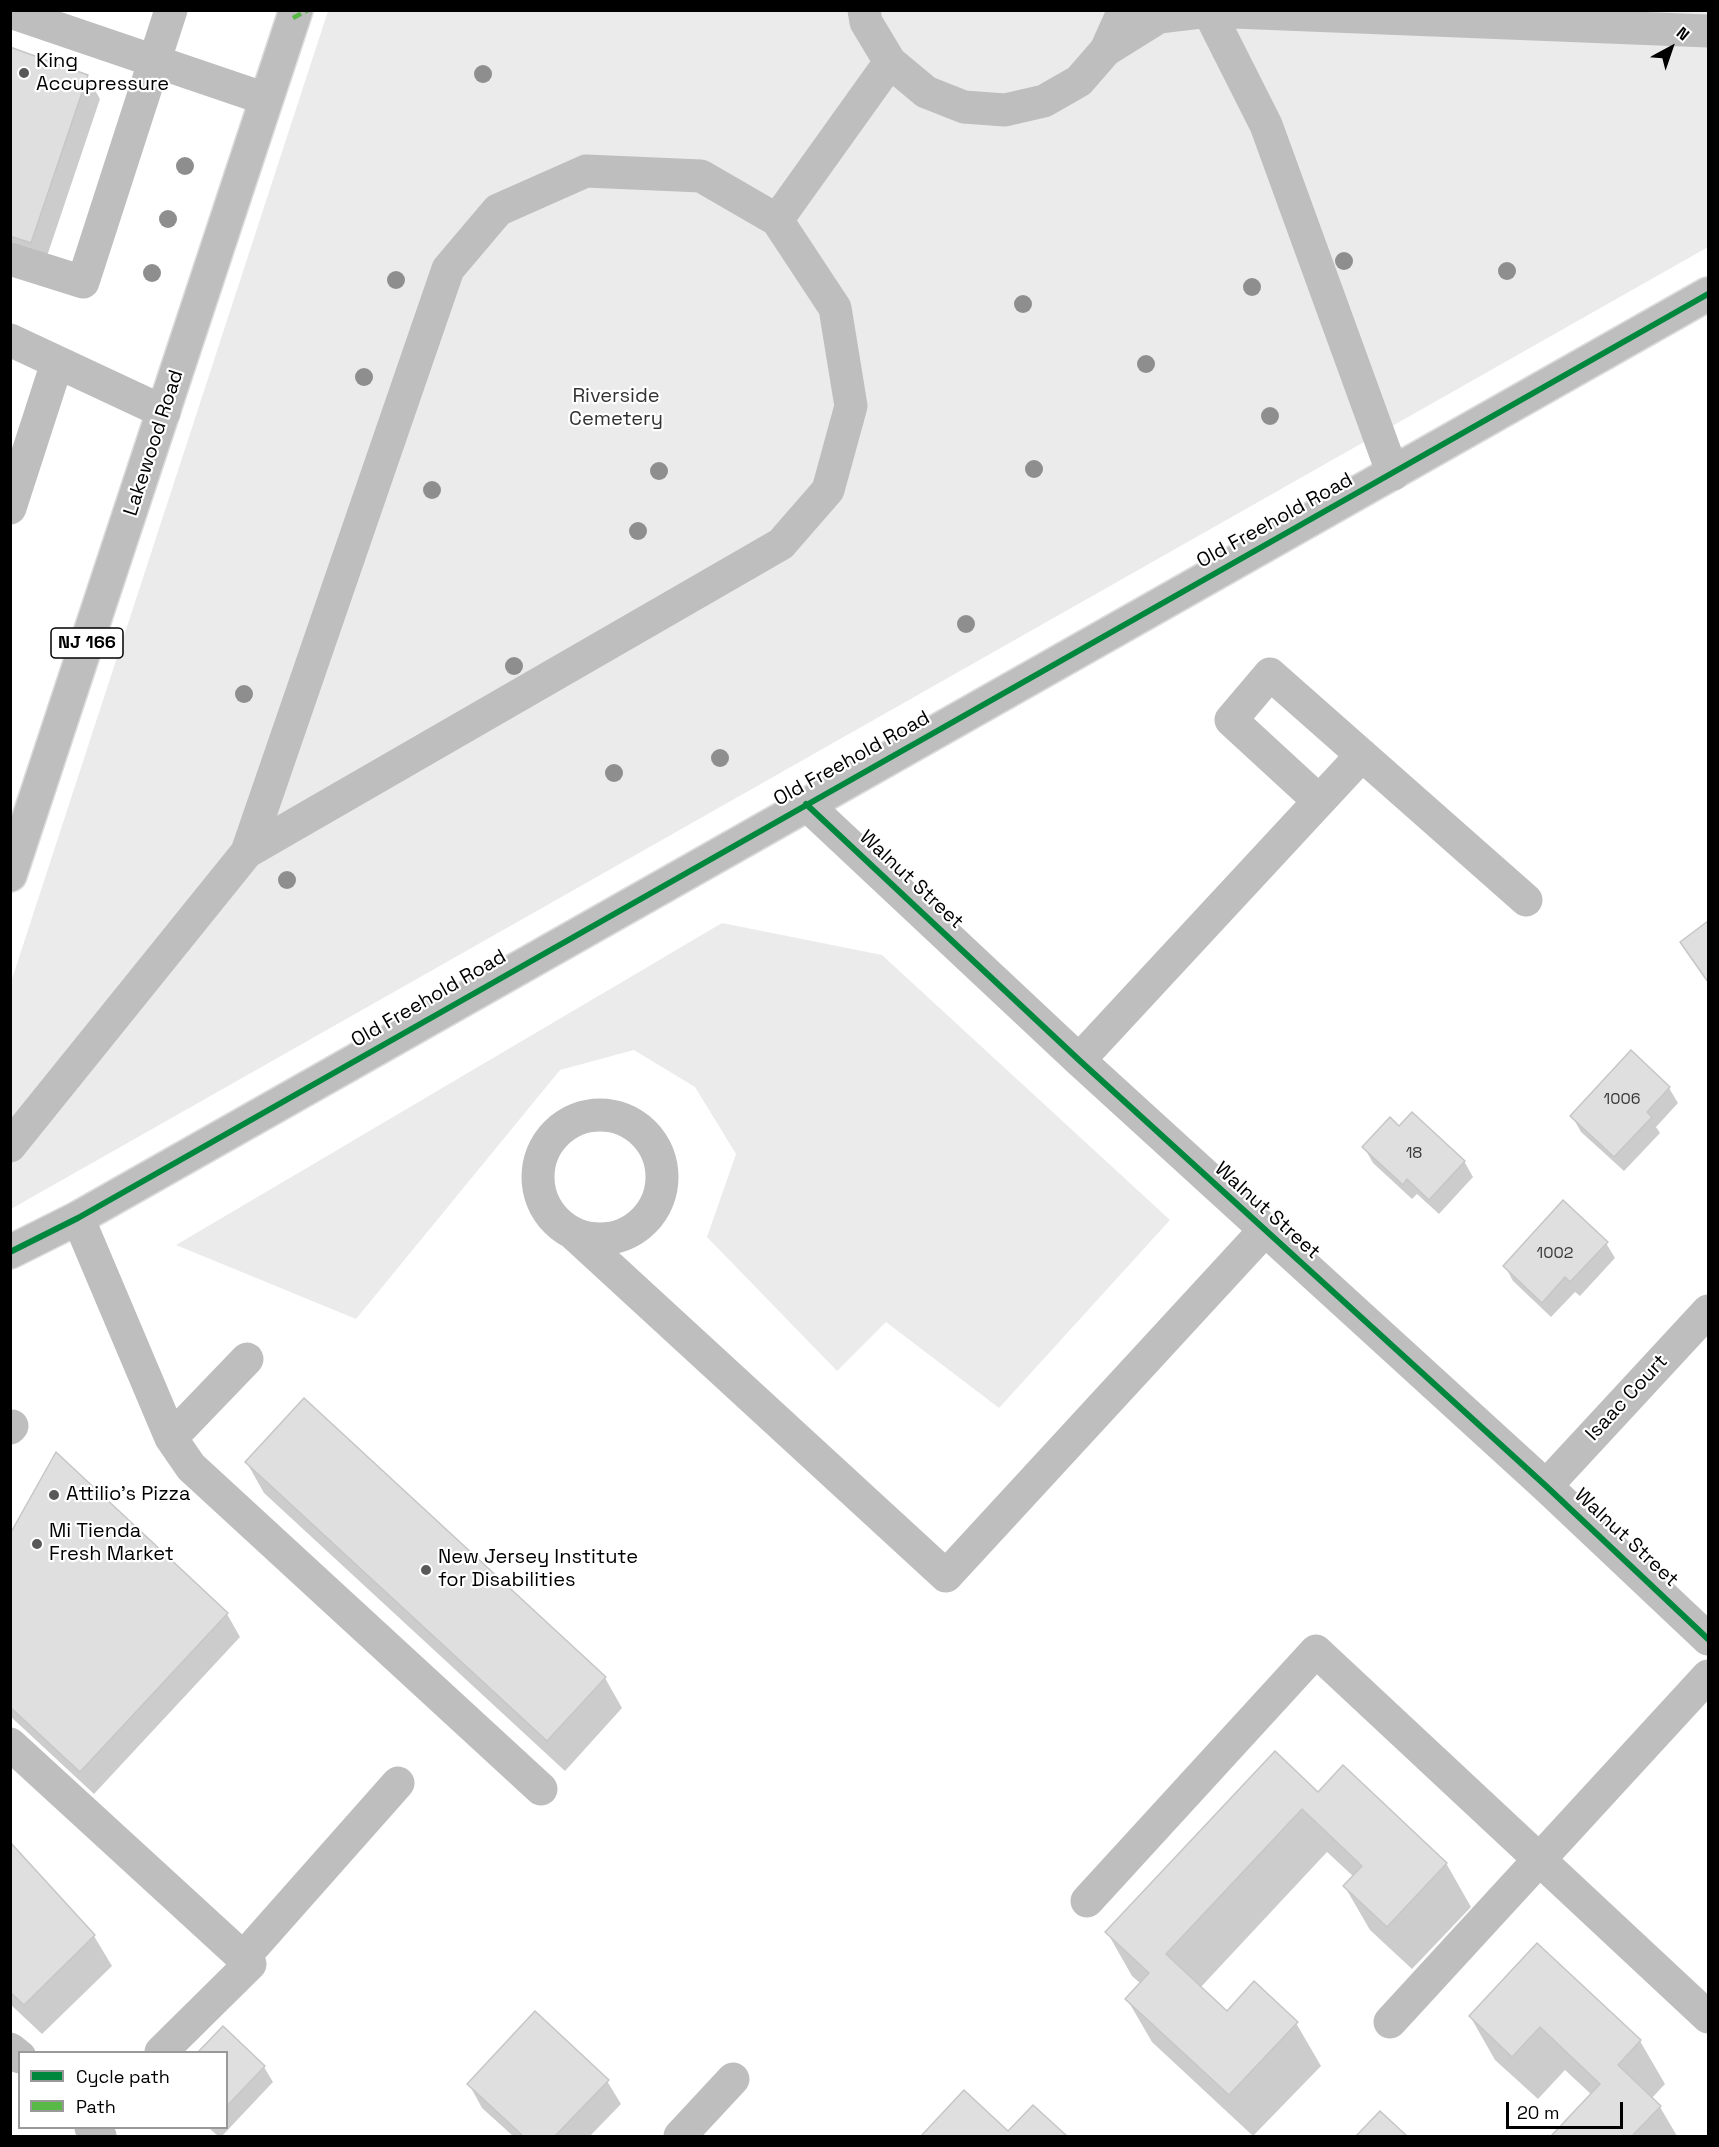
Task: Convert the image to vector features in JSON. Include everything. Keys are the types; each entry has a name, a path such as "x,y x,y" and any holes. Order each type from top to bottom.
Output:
{"street":[{"path":"10,259 83,282 171,10"},
{"name":"Lakewood Road","path":"10,875 296,10"},
{"path":"864,10 866,22 890,62 926,93 964,107 1005,110 1044,101 1079,81 1106,50 1124,10"},
{"path":"1106,50 1159,17 1208,11 1708,31"},
{"path":"1208,11 1266,125 1393,474"},
{"path":"10,12 266,99"},
{"path":"777,220 890,62"},
{"path":"10,1146 247,852 448,269 498,210 586,171 701,176 777,220 835,308 851,406 828,490 781,544 247,852"},
{"name":"Old Freehold Road","path":"10,1252 78,1218 1708,294"},
{"path":"10,340 164,412"},
{"path":"10,508 57,363"},
{"path":"1319,801 1230,720 1270,674 1526,900"},
{"path":"1079,1060 1362,755"},
{"name":"Walnut Street","path":"806,804 1079,1060 1546,1486 1708,1639"},
{"path":"78,1218 171,1438 191,1467 541,1789"},
{"path":"574,1234 946,1576 1264,1231"},
{"name":"Isaac Court","path":"1546,1486 1708,1311"},
{"path":"171,1438 247,1359"},
{"path":"1087,1901 1316,1651 1708,2017"},
{"path":"1390,2022 1708,1676"},
{"path":"10,1744 250,1964 162,2051"},
{"path":"243,1958 398,1783"},
{"path":"680,2136 733,2079"}],"green space":[{"name":"Riverside Cemetery","path":"328,11 1708,11 1708,247 11,1209 11,982"},
{"path":"722,923 882,955 1170,1220 999,1408 886,1322 837,1371 707,1237 736,1154 695,1087 634,1050 560,1070 356,1319 176,1245"}],"building":[{"path":"10,47 88,75 31,243 10,236"},
{"path":"1708,921 1708,982 1680,942"},
{"path":"1631,1050 1670,1087 1647,1112 1652,1117 1614,1157 1570,1116"},
{"path":"1412,1112 1465,1161 1429,1200 1407,1179 1403,1185 1362,1147 1390,1117 1399,1126"},
{"path":"1563,1200 1608,1242 1570,1282 1565,1277 1542,1303 1503,1266"},
{"name":"New Jersey Institute for Disabilities","path":"304,1398 606,1677 547,1741 245,1462"},
{"path":"56,1452 228,1613 80,1772 10,1707 10,1534"},
{"path":"1275,1751 1318,1792 1343,1765 1447,1863 1387,1927 1343,1886 1362,1866 1302,1809 1166,1954 1227,2011 1254,1981 1298,2022 1229,2095 1125,1999 1149,1973 1105,1932"},
{"path":"10,1842 95,1935 24,2005 10,1992"},
{"path":"1537,1943 1641,2040 1618,2065 1661,2106 1632,2136 1551,2136 1600,2084 1540,2027 1512,2057 1469,2016"},
{"path":"535,2011 609,2080 555,2136 523,2136 467,2084"},
{"path":"223,2026 265,2066 228,2105 228,2051 199,2051"},
{"path":"964,2090 1008,2131 1033,2105 1067,2136 921,2136"},
{"path":"1380,2111 1407,2136 1356,2136"}],"marked path":[{"path":"293,18 308,10"}],"cycle path":[{"path":"10,1252 78,1218 1708,294"},
{"path":"806,804 1079,1060 1546,1486 1708,1639"}],"place":[{"name":"King Accupressure","path":"24,73"},
{"name":"Attilio's Pizza","path":"54,1495"},
{"name":"Mi Tienda Fresh Market","path":"37,1544"},
{"name":"New Jersey Institute for Disabilities","path":"426,1570"}]}
